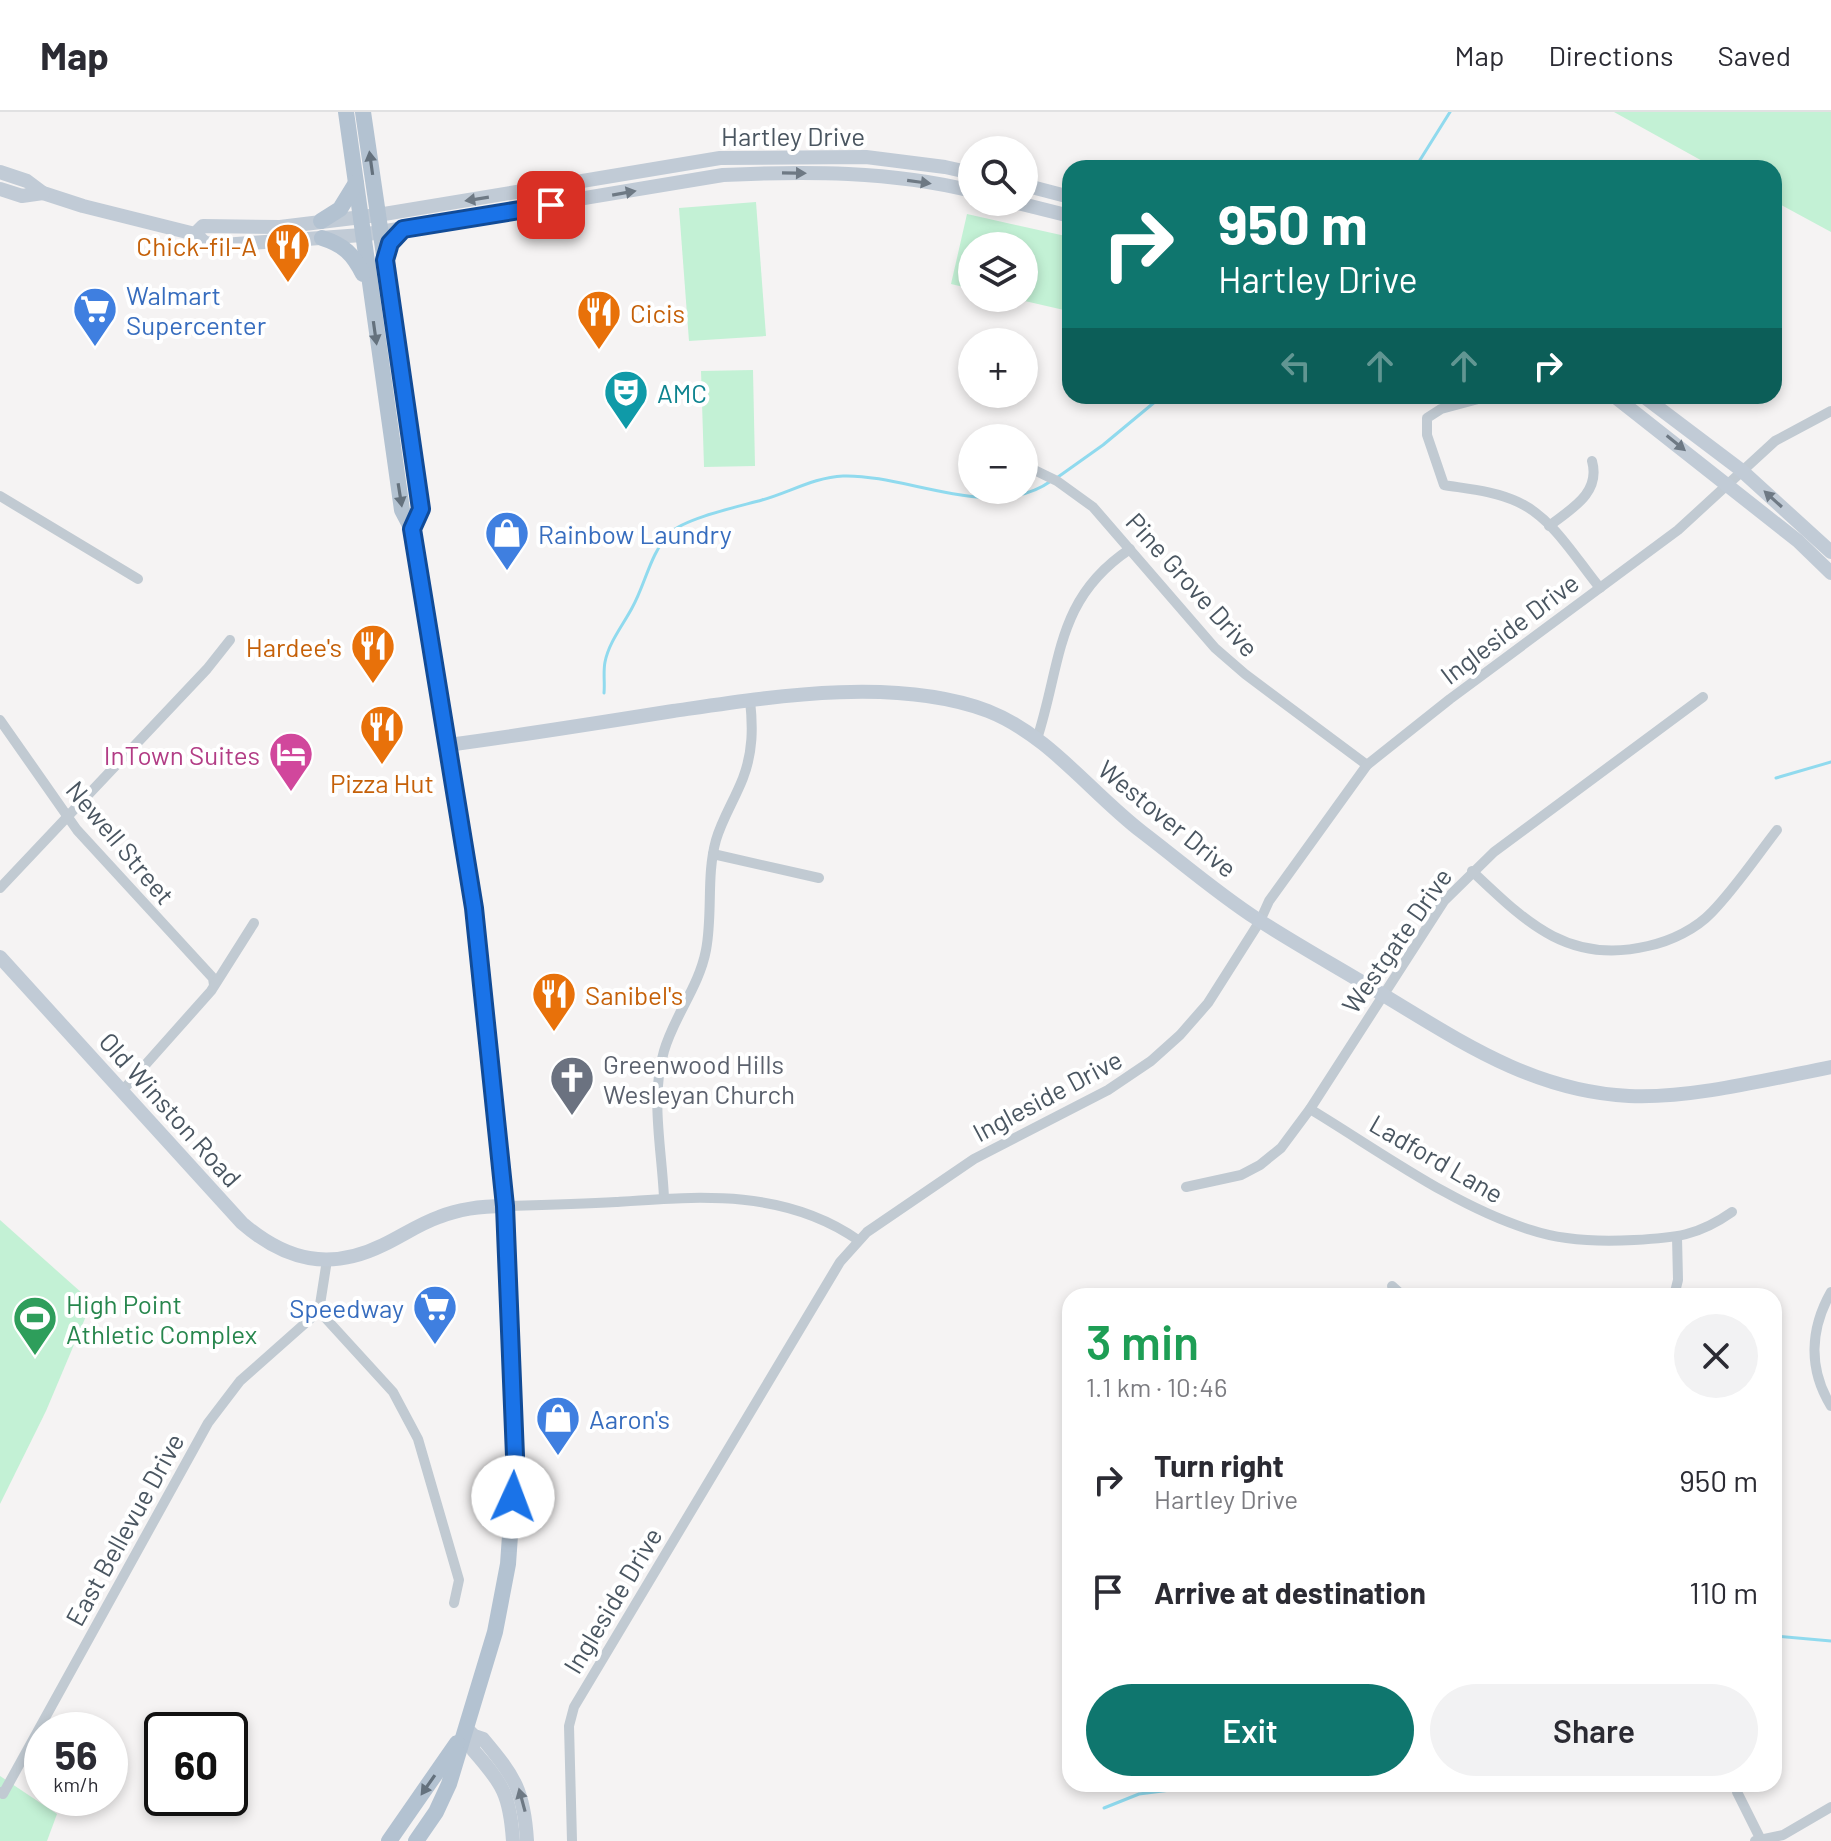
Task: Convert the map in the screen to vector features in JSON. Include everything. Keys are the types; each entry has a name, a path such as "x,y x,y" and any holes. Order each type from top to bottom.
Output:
{"main road":[{"path":"346,112 402,510 412,529 474,908 505,1206 515,1456 508,1564 470,1732 436,1812 416,1841"},
{"path":"363,112 421,509 412,529"},
{"path":"357,181 340,209 322,230 351,253 369,286"},
{"path":"385,260 390,243 403,229"},
{"path":"389,1841 470,1732"}],"street":[{"name":"Hartley Drive","path":"322,230 360,217 720,158 866,157 958,170"},
{"path":"0,172 27,181 43,193 83,206 195,234 203,226 322,230"},
{"name":"Hartley Drive","path":"322,230 362,235 723,175 865,175 958,189"},
{"path":"0,189 22,196 43,193"},
{"path":"1038,189 1062,195"},
{"path":"1038,208 1062,214"},
{"path":"1460,404 1441,409 1427,418 1427,435 1444,485 1491,492 1519,502 1549,526 1600,588"},
{"path":"1624,404 1798,541 1831,573"},
{"path":"1654,404 1741,470 1831,552"},
{"name":"Ingleside Drive","path":"572,1841 569,1726 574,1707 813,1305 858,1240 974,1159 1108,1090 1151,1061 1180,1035 1208,1003 1260,921 1269,901 1367,765 1450,699 1678,530 1775,441 1831,411"},
{"path":"1549,526 1588,494 1594,478 1592,461"},
{"name":"Pine Grove Drive","path":"1038,472 1083,498 1215,648 1367,765"},
{"path":"0,496 138,579"},
{"path":"1037,739 1058,654 1075,607 1098,573 1130,549"},
{"path":"0,888 207,669 230,640"},
{"name":"Westover Drive","path":"448,745 750,700 834,692 929,698 988,712 1014,724 1037,739 1117,813 1260,921 1488,1058 1533,1077 1584,1090 1655,1096 1744,1084 1831,1067"},
{"name":"Westgate Drive","path":"1186,1187 1241,1175 1281,1148 1310,1109 1444,901 1472,871 1703,697"},
{"path":"664,1198 658,1124 661,1067 670,1035 704,959 713,854 749,758 753,731 750,700"},
{"name":"Newell Street","path":"0,720 67,816 213,978 214,985"},
{"path":"1472,871 1535,927 1555,938 1597,951 1630,950 1665,942 1711,914 1777,830"},
{"path":"713,854 819,878"},
{"path":"122,1091 214,985 254,923"},
{"name":"Old Winston Road","path":"0,957 242,1223 262,1241 280,1251 327,1260 351,1257 441,1216 488,1206 505,1206"},
{"name":"Ladford Lane","path":"1310,1109 1471,1206 1519,1226 1585,1240 1677,1237 1710,1228 1732,1212"},
{"path":"505,1206 706,1196 758,1201 819,1218 858,1240"},
{"path":"1676,1288 1677,1237"},
{"path":"327,1260 319,1311 393,1392 418,1439 459,1580 454,1603"},
{"path":"1831,1292 1821,1309 1813,1356 1831,1406"},
{"name":"East Bellevue Drive","path":"2,1793 208,1423 240,1381 319,1311"},
{"path":"470,1732 473,1750 501,1784 506,1795 511,1809 513,1841"},
{"path":"470,1732 483,1739 519,1788 525,1807 527,1841"},
{"path":"1737,1792 1758,1840 1783,1835 1831,1807"}],"green space":[{"path":"1614,112 1831,112 1831,232 1782,205 1782,160 1701,160"},
{"path":"756,202 766,336 689,341 679,208"},
{"path":"967,216 1062,235 1062,310 1038,304 1038,232 963,232"},
{"path":"958,253 958,286 951,284"},
{"path":"753,370 755,466 704,467 701,371"},
{"name":"High Point Athletic Complex","path":"0,1220 92,1302 46,1411 0,1504"},
{"path":"0,1776 24,1792 24,1816 56,1816 47,1841 0,1841"}],"waterway":[{"path":"1420,160 1450,112"},
{"path":"1058,477 1152,404"},
{"path":"604,693 607,655 637,598 653,559 670,533 688,522 833,477 868,477 977,497 1003,497 1028,492 1051,481"},
{"path":"1776,778 1831,762"},
{"path":"1782,1637 1831,1641"},
{"path":"1104,1808 1139,1794 1155,1792"}],"place":[{"name":"Chick-fil-A","path":"288,284"},
{"name":"Walmart Supercenter","path":"95,348"},
{"name":"Cicis","path":"599,351"},
{"name":"AMC","path":"626,431"},
{"name":"Rainbow Laundry","path":"507,572"},
{"name":"Hardee's","path":"373,685"},
{"name":"Pizza Hut","path":"382,766"},
{"name":"InTown Suites","path":"291,793"},
{"name":"Sanibel's","path":"554,1033"},
{"name":"Greenwood Hills Wesleyan Church","path":"572,1117"},
{"name":"Speedway","path":"435,1346"},
{"name":"High Point Athletic Complex","path":"35,1357"},
{"name":"Aaron's","path":"558,1457"}],"route":[{"path":"513,1497 515,1456 505,1206 474,908 412,529 421,509 385,260 390,243 403,229 551,205"}]}
